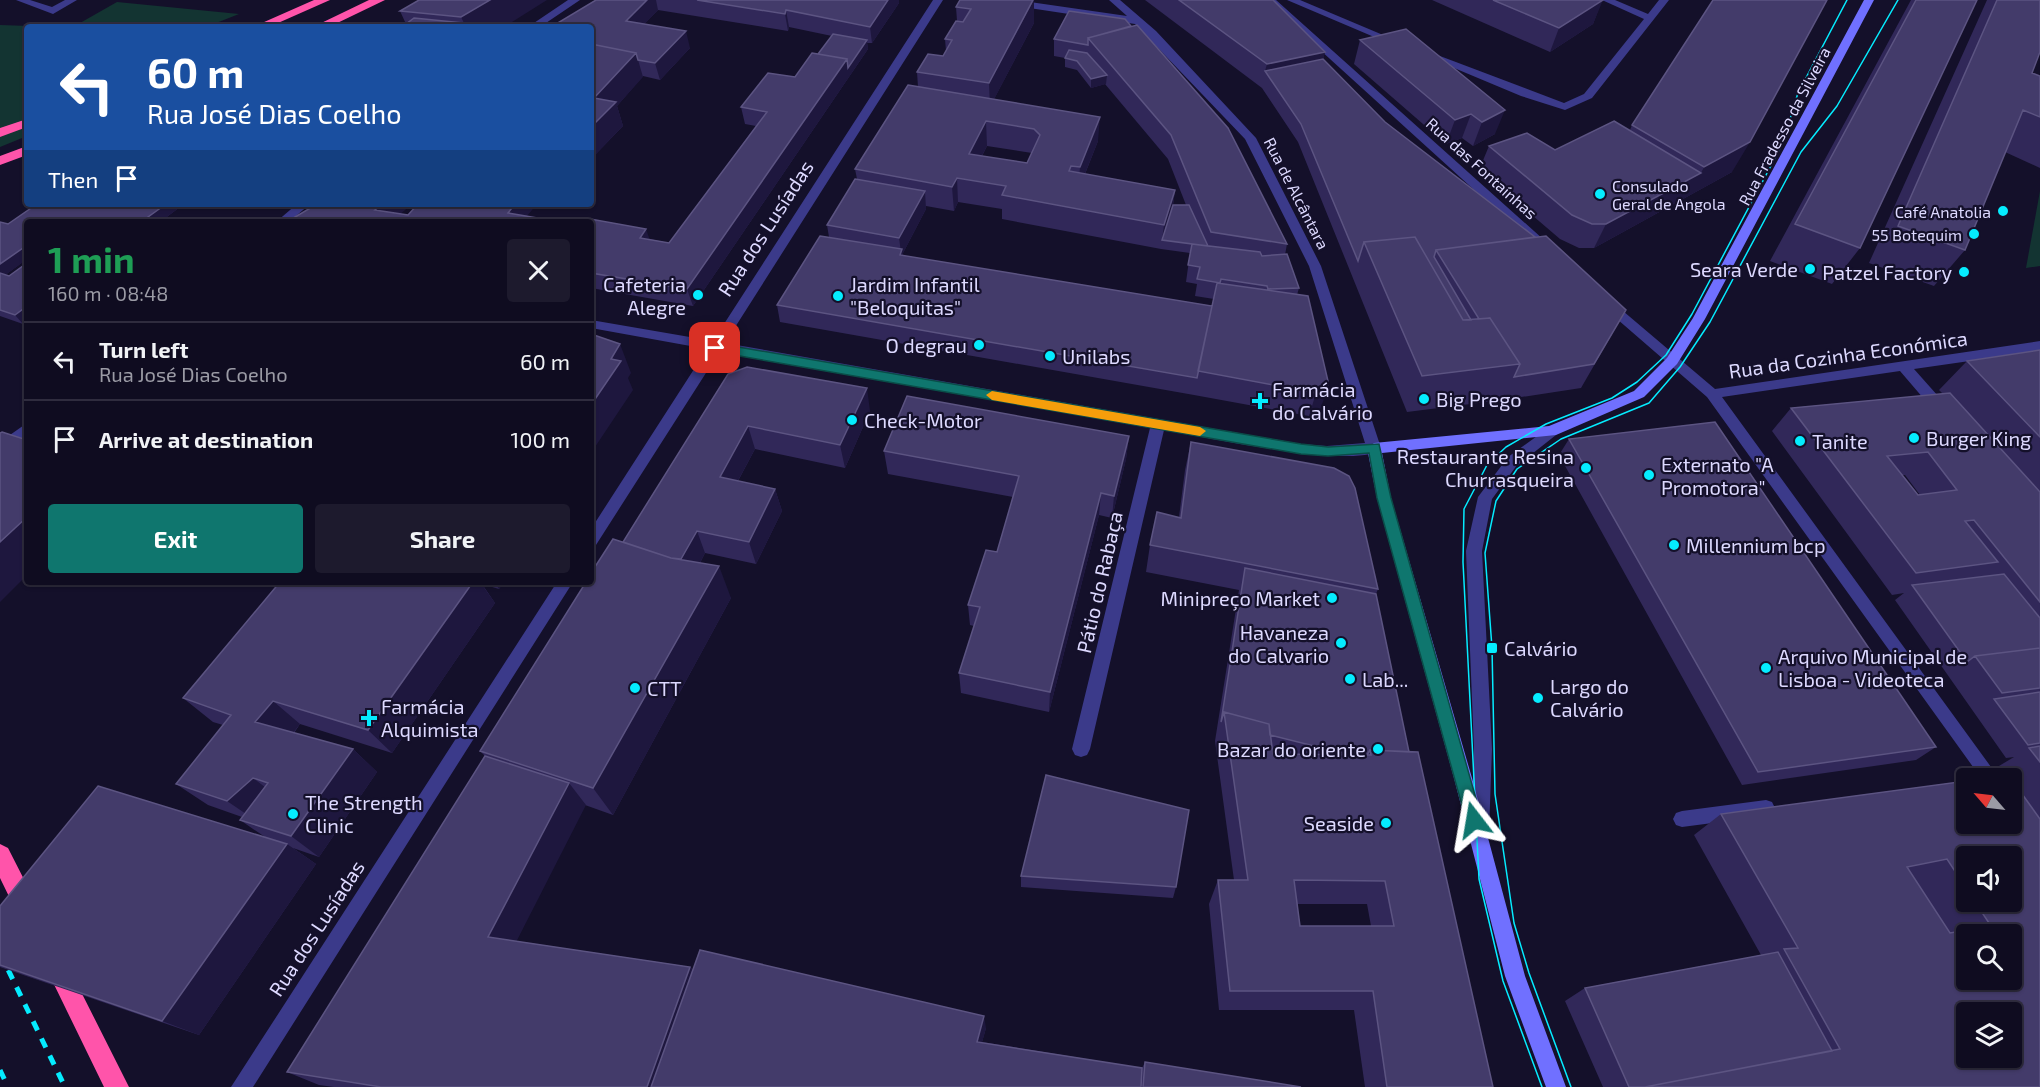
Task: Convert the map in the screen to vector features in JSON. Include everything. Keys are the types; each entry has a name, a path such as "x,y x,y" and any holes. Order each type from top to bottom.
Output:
{"highway":[{"path":"266,24 324,0"},
{"path":"326,24 380,0"},
{"path":"0,133 24,124"},
{"path":"0,161 24,151"},
{"path":"0,855 37,929"},
{"path":"48,950 117,1087"}],"main road":[{"name":"Rua Fradesso da Silveira","path":"1551,431 1639,394 1672,361 1699,319 1735,254 1869,0"},
{"path":"1551,431 1374,448 1384,498 1480,840 1515,976 1556,1087"}],"street":[{"path":"21,0 53,11 72,0"},
{"path":"538,24 575,0"},
{"name":"Rua dos Lusíadas","path":"594,536 938,0"},
{"path":"996,0 1138,21"},
{"name":"Rua de Alcântara","path":"1114,0 1138,21 1232,116 1250,138 1264,162 1315,266 1374,448"},
{"name":"Rua das Fontaínhas","path":"1270,0 1548,251"},
{"path":"1292,0 1403,45"},
{"path":"1607,0 1650,18"},
{"path":"1414,50 1525,94 1565,107 1588,96 1664,0"},
{"path":"286,219 300,207"},
{"path":"1600,297 1672,361"},
{"path":"594,325 715,348 1301,449 1328,452 1374,448"},
{"name":"Rua da Cozinha Económica","path":"1672,361 1713,394 2040,346"},
{"path":"1903,366 1949,418"},
{"path":"1713,394 1984,768"},
{"name":"Pátio do Rabaça","path":"1081,749 1158,424"},
{"path":"0,450 24,430"},
{"path":"1480,840 1483,748 1474,551 1485,497 1512,461 1551,431"},
{"name":"Rua dos Lusíadas","path":"241,1087 563,585"},
{"path":"1683,819 1779,807"}],"green space":[{"path":"117,2 239,14 214,24 78,24"},
{"path":"0,25 24,26 24,137 0,147"},
{"path":"2040,191 2040,266 2026,268"}],"building":[{"path":"419,0 490,0 461,17 400,11"},
{"path":"596,0 647,0 626,21 686,31 655,63 638,60 636,53 594,45 594,24 556,24"},
{"path":"697,0 888,0 870,27 786,10 785,14"},
{"path":"960,0 1033,0 989,83 917,72 928,54 943,56 952,40 945,39 956,21 963,22 971,9 956,7"},
{"path":"1179,0 1273,0 1325,52 1267,64"},
{"path":"1493,0 1603,0 1559,28"},
{"path":"1713,0 1827,0 1750,142 1704,167 1632,125"},
{"path":"1916,0 1977,0 1860,248 1795,224"},
{"path":"1997,0 2040,0 2040,52 2032,73 2040,76 2040,117 2023,110 1965,250 1898,226"},
{"path":"1069,11 1125,19 1131,26 1088,38 1088,45 1054,39"},
{"path":"414,18 464,23 462,24 406,24"},
{"path":"1137,25 1228,128 1287,244 1211,232 1171,135 1088,38"},
{"path":"1406,29 1505,110 1482,122 1471,114 1455,120 1360,40"},
{"path":"833,34 867,40 848,68 847,59 818,54"},
{"path":"594,45 636,53 594,98"},
{"path":"1069,50 1087,53 1107,75 1091,79 1077,61 1065,58"},
{"path":"812,53 847,59 687,289 594,274 594,220 646,229 640,238 669,243 767,112 741,107 768,73 795,77"},
{"path":"1323,59 1385,122 1535,237 1436,250 1434,257 1471,320 1463,320 1415,237 1364,242 1358,261 1301,124 1265,71"},
{"path":"908,85 1100,117 1080,167 1071,166 1069,171 1175,190 1164,225 1002,195 1006,186 957,178 952,187 855,169","holes":["986,121 1034,129 1040,135 1027,163 969,154"]},
{"path":"594,98 616,102 594,124"},
{"path":"1614,121 1701,173 1606,224 1592,224 1572,215 1489,146 1527,133 1555,150"},
{"path":"855,179 925,191 899,238 827,225"},
{"path":"1173,205 1189,205 1208,246 1162,240"},
{"path":"33,207 162,207 145,219 24,219 24,247 0,264 0,222 8,224"},
{"path":"312,207 379,207 375,210 408,215 415,207 513,207 508,213 543,219 292,219"},
{"path":"820,236 902,249 900,255 1212,306 1197,378 777,305"},
{"path":"1546,236 1626,310 1594,364 1514,377 1520,364 1490,318 1479,319 1436,250"},
{"path":"1415,237 1463,320 1490,318 1520,364 1422,376 1364,242"},
{"path":"1192,244 1260,252 1262,256 1287,254 1299,288 1268,289 1267,286 1221,279 1220,283 1197,279 1200,267 1188,265"},
{"path":"24,265 24,308 15,315 0,310 0,273 9,276"},
{"path":"1217,283 1308,296 1328,381 1327,390 1316,393 1198,371"},
{"path":"594,335 620,344 611,359 621,361 594,401"},
{"path":"2040,350 2040,437 1967,361"},
{"path":"747,367 867,388 840,445 748,426 720,477 775,489 749,542 697,531 681,559 671,558 623,542 728,374"},
{"path":"1950,393 2040,492 2040,602 1974,520 1965,521 1998,562 1916,573 1791,408","holes":["1928,452 1957,490 1918,495 1887,456"]},
{"path":"907,396 1129,436 1114,496 1101,493 1050,692 959,673 980,607 968,605 986,550 997,552 1019,476 884,451"},
{"name":"Arquivo Municipal de Lisboa - Videoteca","path":"1715,422 1936,747 1758,772 1569,439"},
{"path":"0,433 24,439 24,520 0,542"},
{"path":"1191,442 1334,468 1349,476 1355,488 1378,589 1150,545 1157,512 1181,518"},
{"path":"613,539 671,558 719,566 593,788 480,751 584,585 594,585 594,568"},
{"path":"1245,568 1376,594 1409,752 1370,750 1367,755 1346,754 1270,735 1269,724 1224,712 1221,722"},
{"path":"2004,574 2040,618 2040,648 1975,656 1967,662 1912,585"},
{"path":"277,585 471,585 368,730 273,701 255,722 353,749 291,836 240,820 268,783 253,778 227,801 176,784 231,715 183,698"},
{"path":"2040,648 2040,688 2002,693 1975,656"},
{"path":"2040,692 2040,743 2028,745 1994,699"},
{"path":"1224,712 1269,724 1273,754 1371,755 1370,750 1418,752 1493,1087 1387,1087 1373,991 1230,991 1218,880 1248,880","holes":["1294,880 1385,881 1394,926 1300,926"]},
{"path":"2040,746 2040,762 2029,748"},
{"path":"485,756 569,783 488,937 690,967 647,1087 381,1087 287,1072"},
{"path":"1046,775 1189,810 1176,887 1021,876"},
{"path":"1956,782 1956,834 2022,834 2022,794 2040,819 2040,1087 1645,1087 1840,1049 1784,949 1798,948 1721,814","holes":["1956,846 2022,846 2022,912 1982,912 1990,924 2022,924 2022,990 1956,990 1956,932 1950,933 1907,867 1947,859 1956,873"]},
{"path":"98,786 287,844 162,1021 0,965 0,906"},
{"path":"700,950 984,1016 977,1042 1142,1068 1141,1087 651,1087"},
{"path":"1778,952 1832,1051 1645,1087 1629,1087 1585,988"},
{"path":"1145,1062 1301,1087 1143,1087"}],"tram line":[{"path":"1542,1087 1503,981 1479,879 1463,562 1464,509 1487,465 1506,447 1546,424 1612,398 1637,382 1666,355 1692,314 1782,145 1798,93 1847,0"},
{"path":"1571,1087 1529,973 1514,923 1495,794 1492,648 1485,553 1496,501 1517,469 1561,439 1649,403 1680,367 1710,322 1801,152 1837,106 1898,0"}],"railway":[{"path":"0,953 65,1087"},
{"path":"0,1070 8,1087"}],"slow traffic":[{"path":"992,395 1200,431"}],"place":[{"name":"Consulado Geral de Angola","path":"1600,194"},
{"name":"Café Anatolia","path":"2003,211"},
{"name":"55 Botequim","path":"1974,234"},
{"name":"Seara Verde","path":"1810,269"},
{"name":"Patzel Factory","path":"1964,272"},
{"name":"Cafeteria Alegre","path":"698,295"},
{"name":"Jardim Infantil \"Beloquitas\"","path":"838,296"},
{"name":"O degrau","path":"979,345"},
{"name":"Unilabs","path":"1050,356"},
{"name":"Big Prego","path":"1424,399"},
{"name":"Farmácia do Calvário","path":"1260,401"},
{"name":"Check-Motor","path":"852,420"},
{"name":"Burger King","path":"1914,438"},
{"name":"Tanite","path":"1800,441"},
{"name":"Restaurante Resina Churrasqueira","path":"1586,468"},
{"name":"Externato \"A Promotora\"","path":"1649,475"},
{"name":"Millennium bcp","path":"1674,545"},
{"name":"Minipreço Market","path":"1332,598"},
{"name":"Havaneza do Calvario","path":"1341,643"},
{"name":"Calvário","path":"1492,648"},
{"name":"Arquivo Municipal de Lisboa - Videoteca","path":"1766,668"},
{"name":"Lab...","path":"1350,679"},
{"name":"CTT","path":"635,688"},
{"name":"Largo do Calvário","path":"1538,698"},
{"name":"Farmácia Alquimista","path":"369,718"},
{"name":"Bazar do oriente","path":"1378,749"},
{"name":"The Strength Clinic","path":"293,814"},
{"name":"Seaside","path":"1386,823"}],"route":[{"path":"715,348 1301,449 1328,452 1374,448 1384,498 1474,820"}]}
